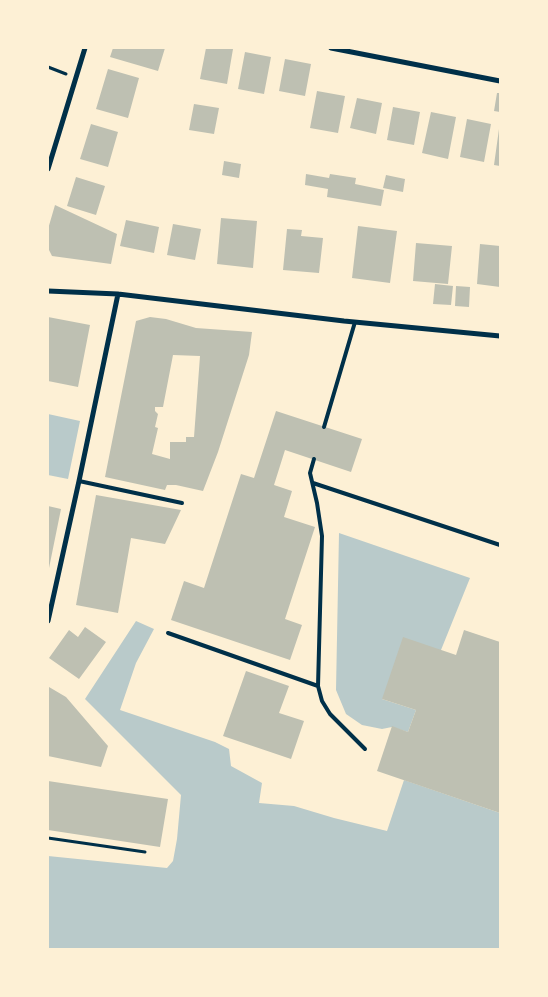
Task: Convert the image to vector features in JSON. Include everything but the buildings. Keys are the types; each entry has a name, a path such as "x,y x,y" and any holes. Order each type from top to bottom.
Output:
{"street":[{"path":"48,169 85,48"},
{"path":"331,48 500,81"},
{"path":"48,291 118,294 355,322 500,336"},
{"path":"48,621 118,294"}],"lane":[{"path":"324,426 355,322"},
{"path":"314,459 310,473 322,536 318,686 322,701 330,714 365,749"},
{"path":"79,481 182,503"},
{"path":"313,483 500,544"},
{"path":"168,633 318,686"}],"path":[{"path":"48,67 76,78"},
{"path":"48,838 145,852"}],"shaded area":[{"path":"48,414 80,421 68,479 48,475"},
{"path":"339,533 470,578 441,650 382,699 416,710 408,732 392,727 382,729 362,725 346,714 336,690"},
{"path":"136,621 154,629 136,663 120,710 215,742 229,749 231,766 262,783 259,803 294,806 387,831 404,780 500,813 500,949 48,950 48,856 167,868 173,861 181,795 85,699"}]}
